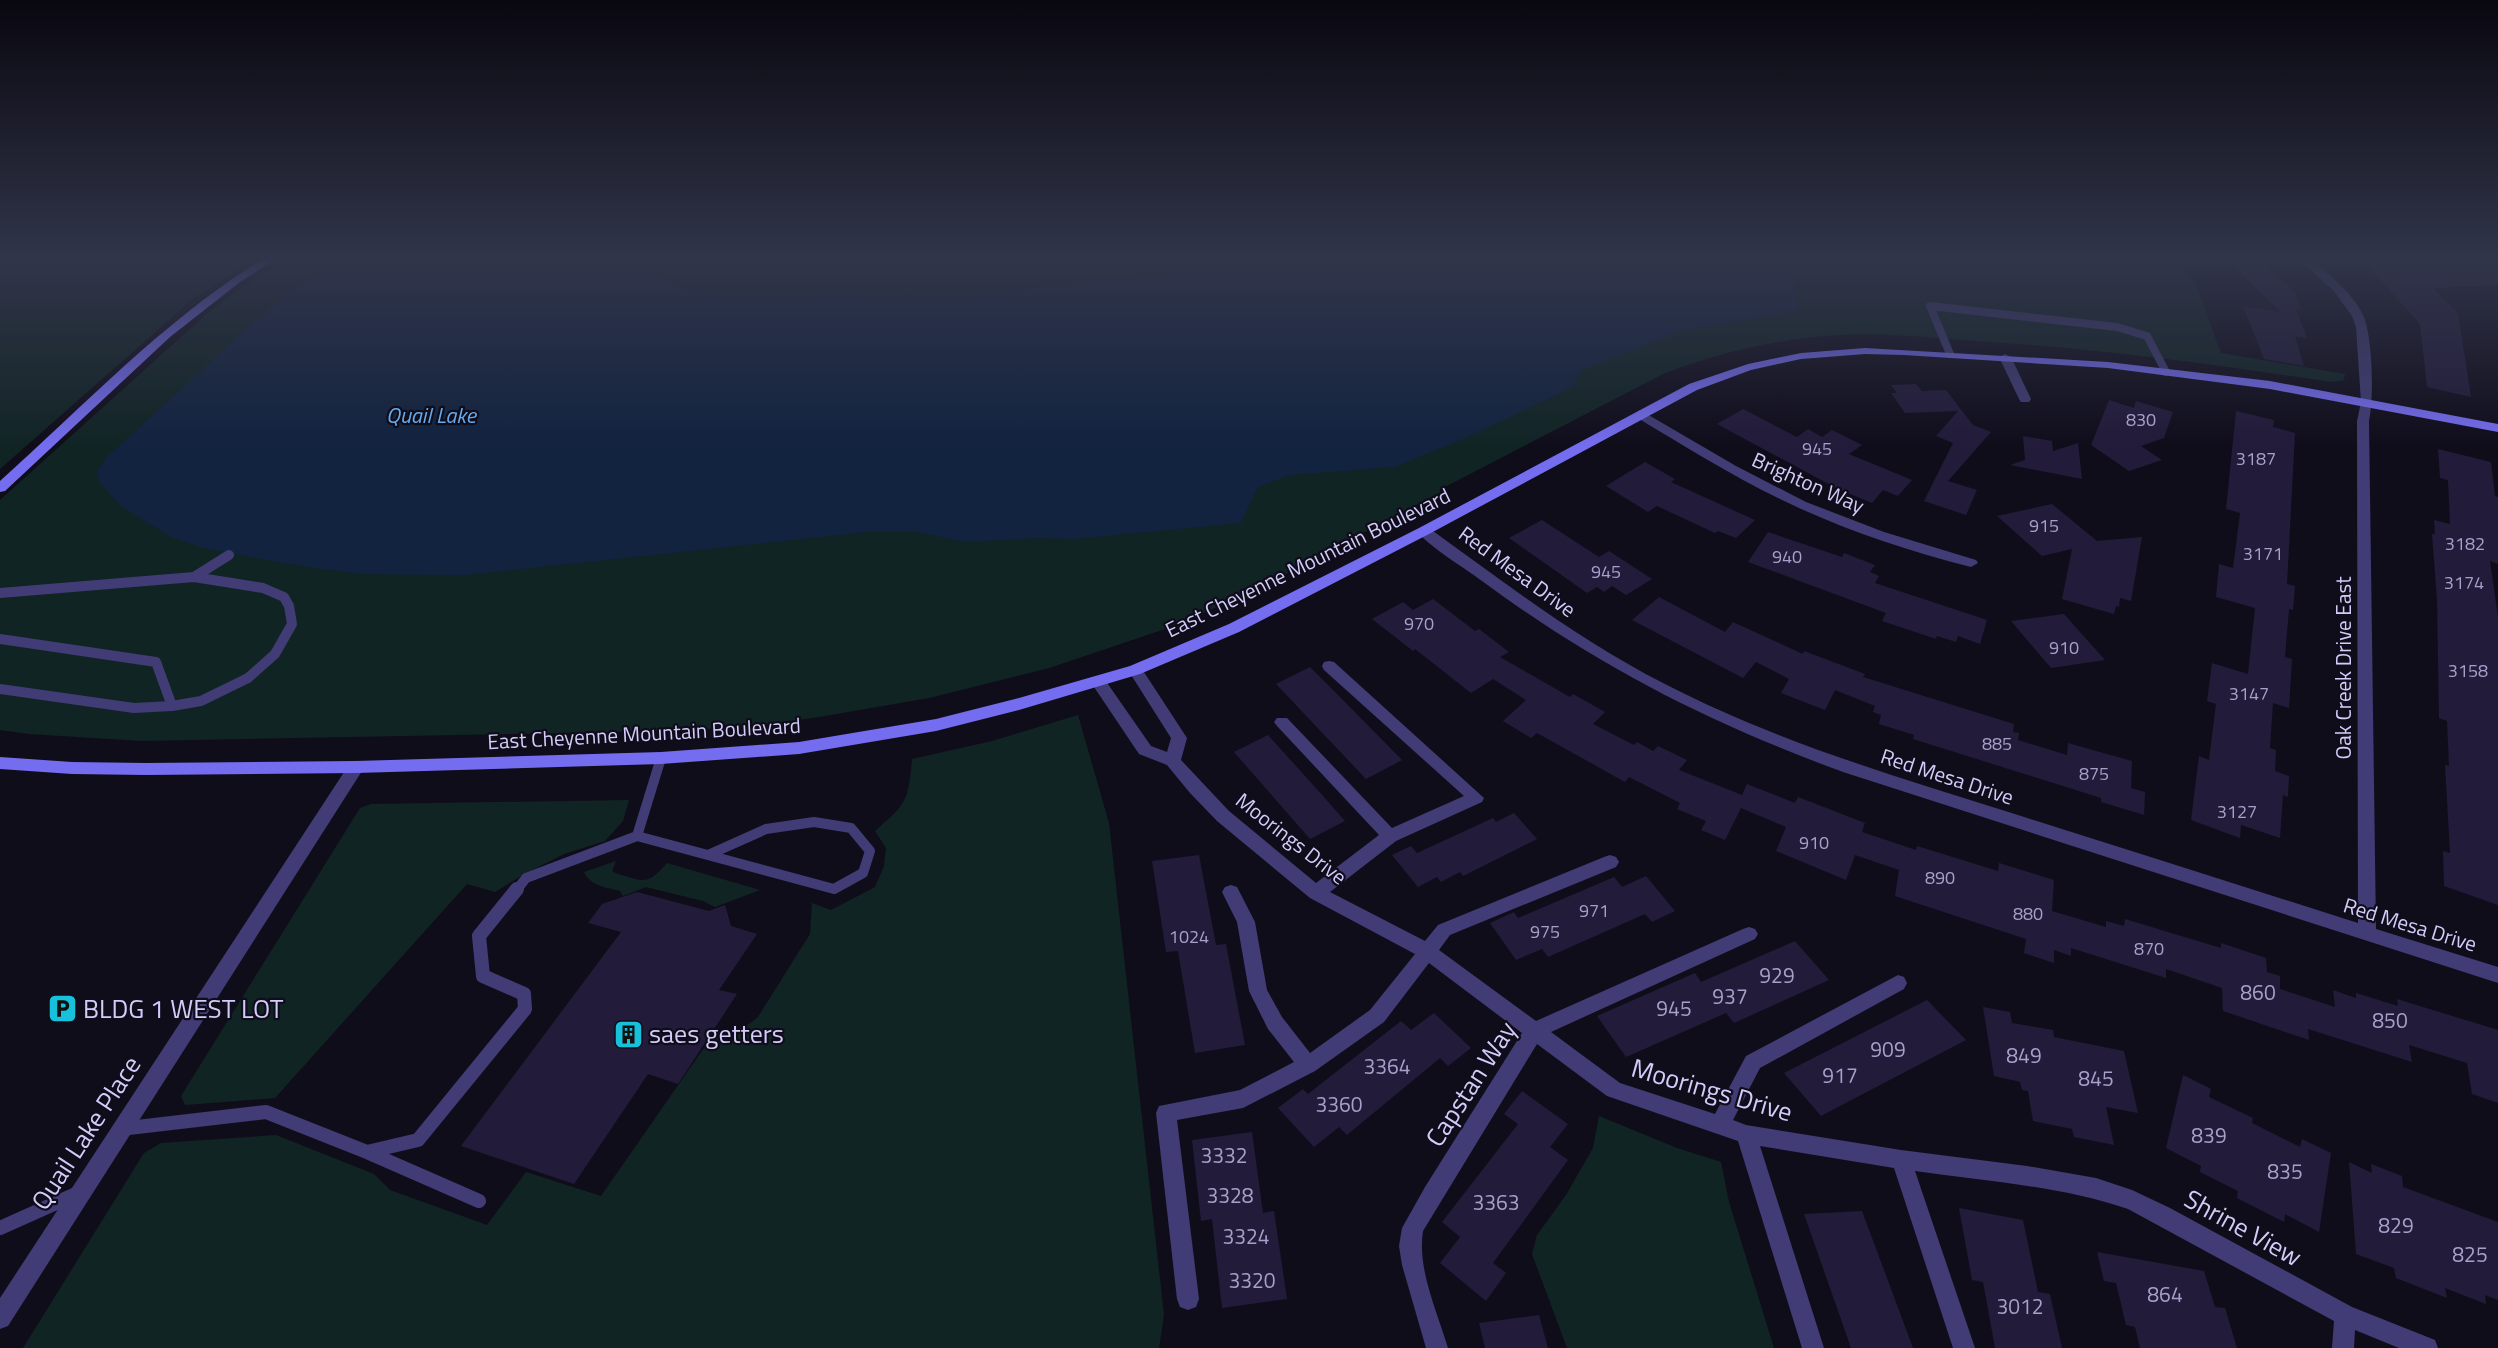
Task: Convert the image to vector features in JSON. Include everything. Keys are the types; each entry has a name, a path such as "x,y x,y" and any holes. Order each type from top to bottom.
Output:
{"street":[{"path":"0,488 184,320"},
{"name":"Oak Creek Drive East","path":"2360,320 2367,402 2363,421 2367,934"},
{"name":"East Cheyenne Mountain Boulevard","path":"0,763 72,768 146,769 356,767 661,758 799,748 869,738 968,717 1135,670 1234,628 1424,531 1693,387 1723,375 1773,361 1828,353 1865,351 2005,357 2166,372 2367,402 2498,428"},
{"path":"2005,357 2025,399"},
{"name":"Brighton Way","path":"1640,414 1726,467 1790,499 1877,534 1971,563"},
{"name":"Red Mesa Drive","path":"1424,531 1551,623 1597,652 1661,689 1784,745 1849,768 2498,975"},
{"path":"1316,892 1390,836 1476,798 1329,666"},
{"path":"1135,670 1179,738 1173,761"},
{"name":"Moorings Drive","path":"1098,681 1145,750 1173,761 1196,789 1223,816 1316,892 1426,951 1614,1090 1746,1134 1901,1160 2027,1176"},
{"path":"1282,722 1390,836"},
{"name":"Quail Lake Place","path":"0,1318 356,767"},
{"path":"1188,1299 1166,1113 1243,1099 1308,1065 1377,1016 1444,930 1610,862"},
{"path":"1232,892 1246,922 1258,991 1275,1023 1308,1065"},
{"name":"Capstan Way","path":"1437,1348 1413,1265 1410,1246 1413,1228 1534,1031 1749,934"},
{"path":"1720,1125 1753,1062 1898,983"},
{"path":"1746,1134 1813,1348"},
{"path":"1901,1160 1964,1348"},
{"name":"Shrine View","path":"2027,1176 2096,1188 2132,1200 2345,1315 2427,1348"},
{"path":"2343,1348 2345,1315"}],"lane":[{"path":"1934,320 1950,354"},
{"path":"2054,320 2117,327 2146,336 2166,372"},
{"path":"194,578 230,555"},
{"path":"0,593 194,578 263,588 284,597 290,606 292,624 275,654 248,678 201,701 171,706 134,708 0,688"},
{"path":"0,639 156,662 171,706"},
{"path":"637,836 661,758"},
{"path":"367,1152 418,1140 525,1009 524,994 483,976 479,936 525,878 637,836 834,889 863,873 870,851 851,828 814,822 766,829 708,855"},
{"path":"120,1129 266,1112 367,1152 479,1202"},
{"path":"0,1228 79,1193"}],"green space":[{"path":"0,320 169,320 0,469"},
{"path":"200,320 2209,320 2221,353 2345,374 2344,380 2331,382 2117,353 1863,334 1805,338 1748,348 1665,373 1439,490 1441,492 1257,589 1177,625 1049,668 929,698 745,727 661,731 142,741 0,730 0,500"},
{"path":"1078,715 1109,823 1164,1315 1159,1348 23,1348 144,1153 161,1143 276,1135 374,1174 390,1190 487,1225 526,1172 601,1196 713,1035 737,1030 758,1017 810,934 812,903 831,910 875,887 884,866 886,848 875,831 894,814 904,801 912,759 992,741"},
{"path":"629,800 623,821 605,841 564,854 495,892 467,884 275,1098 185,1105 181,1096 360,808 371,804"},
{"path":"616,861 612,871 639,880 654,876 667,863 760,890 715,907 703,901 646,887 623,896 620,891 594,883 584,872"},
{"path":"1599,1116 1677,1148 1721,1162 1729,1202 1774,1348 1567,1348 1532,1254 1537,1235 1566,1195 1593,1148"}],"water":[{"name":"Quail Lake","path":"256,320 1744,320 1683,330 1580,371 1574,386 1475,434 1395,467 1289,475 1258,487 1241,523 1074,539 1041,538 964,542 917,532 867,532 466,575 359,574 204,548 169,536 121,506 99,482 98,470 107,457"}],"building":[{"path":"2249,320 2300,320 2307,338 2295,336 2304,366 2264,359"},
{"path":"2416,320 2459,320 2471,397 2427,387 2420,324"},
{"path":"1916,384 1922,391 1946,390 1973,425 1991,432 1948,481 1977,490 1966,515 1924,501 1953,443 1936,436 1958,411 1905,413 1891,393 1897,393 1891,385"},
{"path":"2109,400 2134,408 2136,401 2173,412 2164,438 2141,446 2162,460 2129,471 2091,445"},
{"path":"1743,409 1797,437 1808,429 1822,437 1832,430 1862,445 1849,454 1912,480 1898,496 1883,490 1872,503 1836,488 1717,424"},
{"path":"2236,411 2274,420 2273,427 2295,433 2287,584 2295,586 2293,610 2289,609 2285,657 2292,659 2289,708 2273,703 2270,748 2276,750 2275,771 2289,776 2288,797 2283,795 2280,838 2241,825 2240,838 2191,820 2199,756 2209,760 2216,704 2207,701 2212,663 2248,674 2255,608 2216,597 2219,564 2233,568 2240,513 2226,509"},
{"path":"2023,436 2052,441 2053,451 2078,443 2082,479 2010,465 2025,460"},
{"path":"2438,449 2491,462 2495,496 2498,497 2498,564 2490,561 2498,617 2498,905 2444,886 2443,851 2450,853 2445,765 2449,766 2447,721 2439,718 2437,600 2432,534 2435,534 2434,520 2450,524 2448,480 2440,478"},
{"path":"1645,462 1675,479 1671,482 1755,520 1736,538 1718,531 1715,533 1657,506 1648,512 1606,486"},
{"path":"2052,504 2097,541 2142,537 2131,601 2120,598 2119,607 2116,606 2114,614 2062,599 2072,549 2042,556 1997,516"},
{"path":"1542,520 1599,557 1609,551 1652,579 1626,595 1612,586 1604,592 1597,587 1587,593 1509,538"},
{"path":"1768,532 1842,557 1844,553 1875,565 1870,572 1879,576 1875,583 1987,620 1980,644 1958,636 1956,642 1937,636 1936,639 1882,621 1886,613 1748,562"},
{"path":"1659,597 1725,632 1733,622 1803,654 1804,651 1865,674 1863,677 2014,724 2013,732 2019,733 2018,740 2067,755 2068,743 2132,761 2131,788 2145,792 2144,815 2101,802 2101,798 1913,739 1914,735 1879,724 1881,715 1873,712 1875,706 1835,690 1825,710 1781,693 1789,679 1756,662 1743,678 1632,620"},
{"path":"1433,599 1475,631 1479,629 1509,652 1500,657 1570,697 1573,694 1605,712 1593,724 1634,745 1637,742 1653,751 1658,746 1687,760 1679,770 1742,795 1747,784 1795,803 1798,797 1865,823 1862,832 1916,850 1917,846 1998,871 1999,863 2054,880 2052,911 2106,927 2106,921 2124,926 2125,919 2221,948 2221,943 2266,958 2267,972 2280,976 2280,989 2335,1007 2333,990 2356,998 2356,993 2398,1006 2397,999 2498,1030 2498,1103 2472,1094 2467,1063 2409,1045 2412,1062 2308,1029 2309,1040 2223,1011 2222,988 2166,969 2166,978 2071,948 2071,956 2054,950 2054,963 2024,953 2026,939 1895,896 1899,870 1855,855 1846,880 1776,851 1786,827 1741,808 1725,840 1701,830 1706,821 1677,809 1680,803 1629,777 1625,782 1537,733 1531,738 1503,721 1526,700 1493,679 1471,693 1372,619 1403,602 1413,610"},
{"path":"2064,614 2105,660 2051,668 2011,621"},
{"path":"1310,667 1402,760 1366,779 1276,684"},
{"path":"1268,735 1345,821 1310,839 1234,752"},
{"path":"1514,813 1537,839 1463,876 1460,872 1441,882 1437,877 1418,887 1392,855 1411,846 1417,853 1493,818 1496,822"},
{"path":"1199,855 1216,945 1226,944 1245,1045 1195,1053 1178,951 1166,952 1152,861"},
{"path":"1646,876 1675,911 1652,922 1645,914 1548,957 1542,949 1516,960 1490,923 1514,912 1518,918 1614,877 1622,887"},
{"name":"saes getters","path":"637,892 709,911 725,905 731,926 757,934 719,990 737,994 678,1084 648,1074 574,1184 461,1146 621,932 588,923 602,904"},
{"path":"1795,941 1829,980 1734,1023 1726,1013 1626,1057 1597,1016 1695,973 1701,982"},
{"path":"1927,1000 1966,1040 1821,1116 1784,1073"},
{"path":"1983,1007 2010,1012 2012,1023 2053,1030 2054,1037 2124,1051 2138,1113 2106,1107 2114,1145 2074,1137 2072,1129 2033,1121 2028,1091 2022,1090 2020,1082 1994,1076"},
{"path":"1434,1013 1471,1048 1448,1066 1440,1058 1347,1135 1339,1127 1314,1147 1278,1108 1303,1089 1308,1094 1401,1021 1411,1030"},
{"path":"2183,1075 2211,1089 2209,1097 2253,1118 2252,1123 2300,1147 2302,1139 2331,1153 2319,1232 2285,1214 2284,1222 2237,1198 2238,1191 2200,1172 2201,1166 2166,1148"},
{"path":"1522,1091 1568,1124 1550,1147 1568,1160 1493,1263 1506,1273 1486,1301 1440,1263 1460,1237 1442,1222 1518,1124 1504,1114"},
{"path":"1252,1132 1263,1213 1274,1211 1287,1299 1222,1308 1212,1219 1201,1221 1192,1140"},
{"path":"2349,1162 2372,1173 2371,1164 2402,1176 2403,1187 2498,1222 2498,1300 2485,1295 2486,1304 2445,1288 2447,1298 2396,1278 2394,1268 2356,1254"},
{"path":"1959,1208 2023,1220 2038,1292 2050,1294 2062,1348 1995,1348 1983,1282 1972,1280"},
{"path":"1862,1211 1913,1348 1851,1348 1804,1214"},
{"path":"2097,1252 2204,1271 2215,1307 2225,1308 2237,1348 2140,1348 2135,1327 2126,1325 2116,1283 2104,1281"},
{"path":"1539,1315 1548,1348 1485,1348 1479,1323"}],"place":[{"name":"BLDG 1 WEST LOT","path":"62,1009"},
{"name":"saes getters","path":"628,1034"}]}
